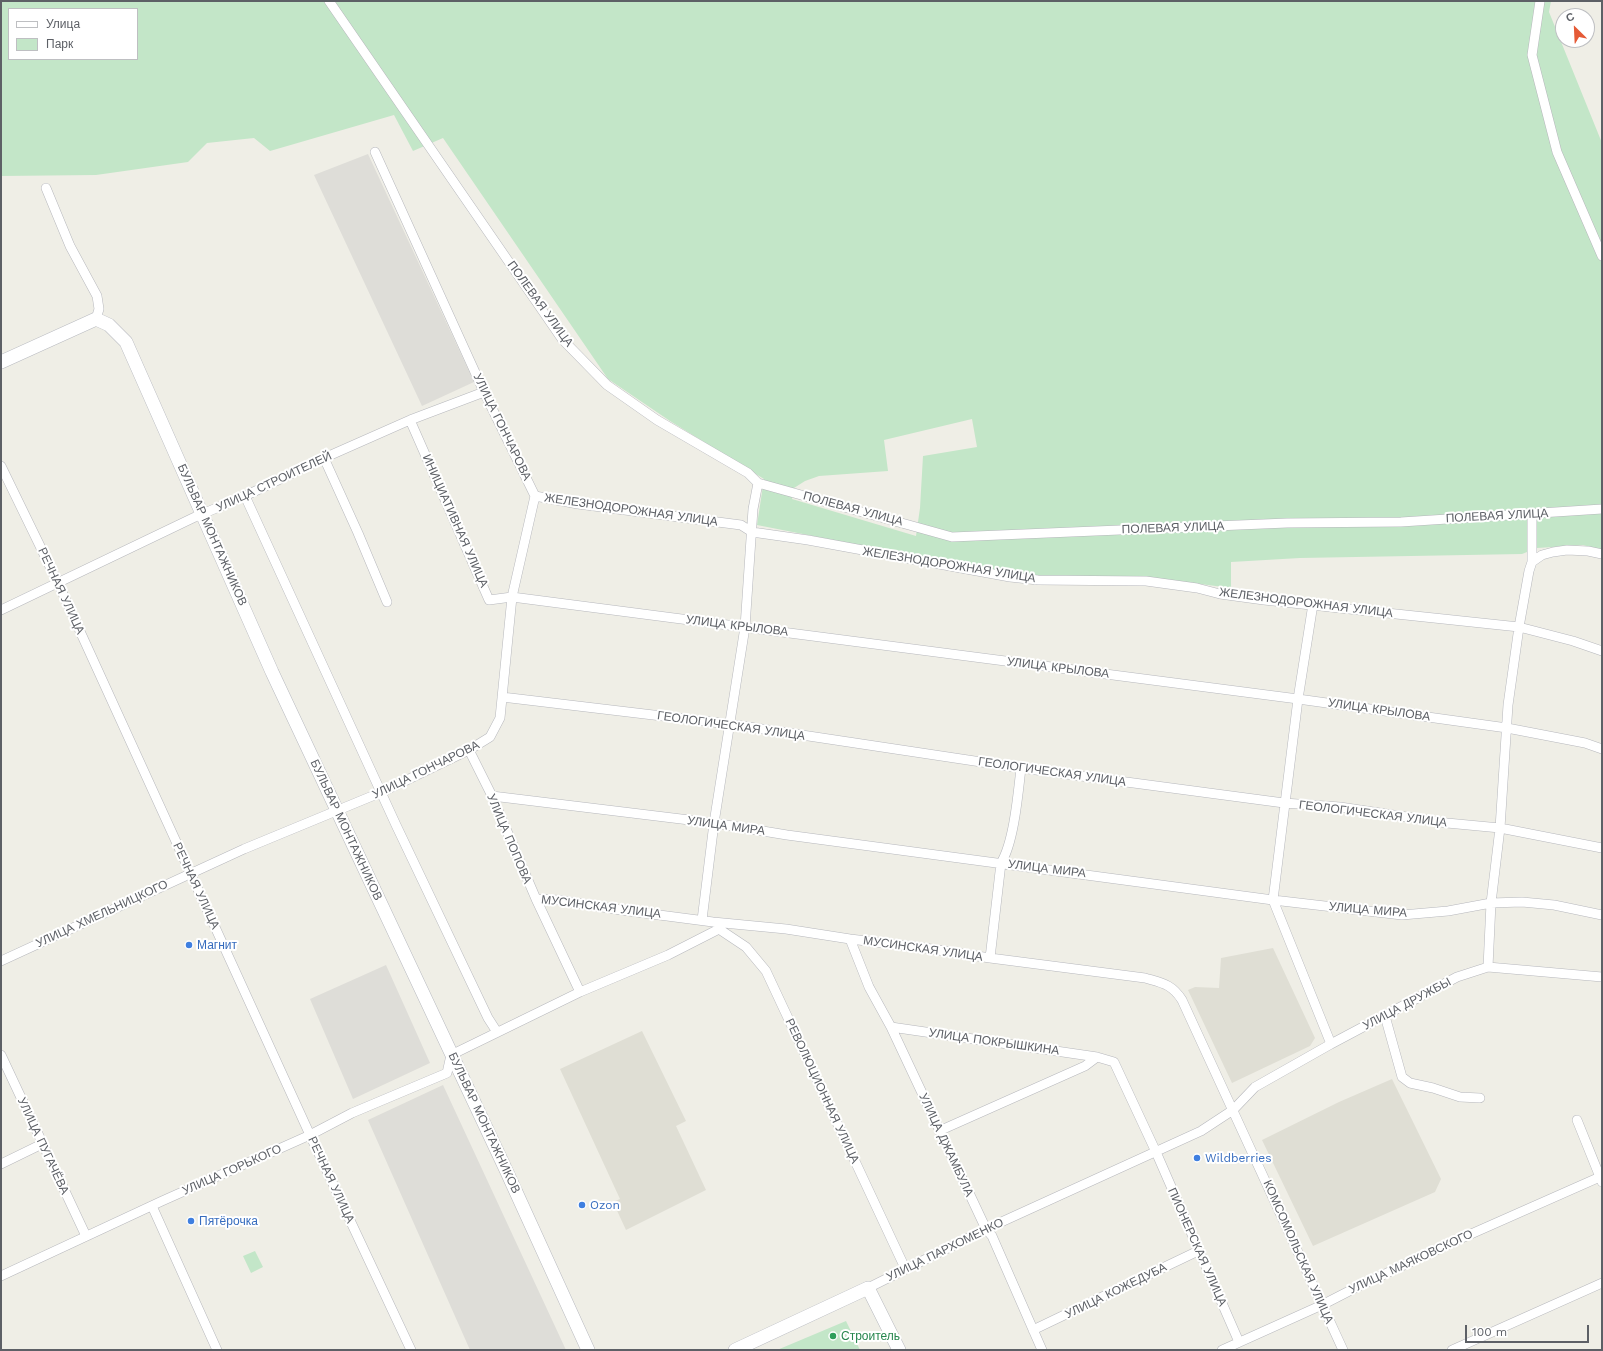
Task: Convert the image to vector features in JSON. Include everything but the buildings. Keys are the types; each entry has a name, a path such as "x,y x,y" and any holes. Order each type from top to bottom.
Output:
{"street":[{"name":"ПОЛЕВАЯ УЛИЦА","path":"329,1 562,339 607,385 657,420 748,473 758,483 952,536 1287,523 1401,522 1602,509"},
{"path":"1540,1 1532,55 1557,152 1602,256"},
{"name":"УЛИЦА ГОНЧАРОВА","path":"337,811 382,792 469,750 490,737 500,718 512,597 535,496 484,392 375,152"},
{"path":"1,362 96,319 99,309 97,296 70,246 46,188"},
{"name":"БУЛЬВАР МОНТАЖНИКОВ","path":"96,319 109,325 126,342 269,666 510,1177 588,1350"},
{"name":"УЛИЦА СТРОИТЕЛЕЙ","path":"1,610 202,514 245,496 324,458 410,420 484,392"},
{"name":"ИНИЦИАТИВНАЯ УЛИЦА","path":"410,420 489,600 512,597"},
{"path":"324,458 387,602"},
{"name":"РЕЧНАЯ УЛИЦА","path":"1,466 58,583 310,1135 411,1350"},
{"path":"702,920 714,823 745,627 753,509 758,483"},
{"path":"245,496 433,904 488,1018 497,1032"},
{"name":"ЖЕЛЕЗНОДОРОЖНАЯ УЛИЦА","path":"535,496 578,504 741,525 752,532 808,540 1010,578 1038,580 1146,581 1197,588 1220,594 1519,627 1574,641 1602,651"},
{"path":"1488,967 1491,903 1500,828 1508,705 1519,627 1532,562 1532,514"},
{"path":"1532,562 1542,555 1567,550 1588,551 1602,554"},
{"name":"УЛИЦА КРЫЛОВА","path":"512,597 1298,699 1507,728 1585,743 1602,749"},
{"path":"1313,604 1284,802 1273,900 1332,1044"},
{"name":"ГЕОЛОГИЧЕСКАЯ УЛИЦА","path":"502,696 729,724 1021,768 1284,802 1340,807 1447,823 1500,828 1602,848"},
{"name":"УЛИЦА ПОПОВА","path":"469,750 492,796 536,899 580,992"},
{"path":"990,958 1001,863 1007,854 1016,807 1021,768"},
{"name":"УЛИЦА МИРА","path":"492,796 714,823 787,835 1273,900 1402,915 1448,911 1491,903 1522,902 1554,905 1602,915"},
{"name":"УЛИЦА ХМЕЛЬНИЦКОГО","path":"1,961 244,848 337,811"},
{"name":"МУСИНСКАЯ УЛИЦА","path":"536,899 558,900 621,910 702,920 721,926 786,929 850,939 1145,978 1168,985 1176,991 1182,1000 1233,1110"},
{"path":"452,1054 580,992 668,955 721,926"},
{"name":"РЕВОЛЮЦИОННАЯ УЛИЦА","path":"721,926 746,947 766,971 905,1268"},
{"name":"УЛИЦА ДЖАМБУЛА","path":"850,939 869,987 891,1027 986,1229 992,1236 1042,1350"},
{"name":"УЛИЦА ДРУЖБЫ","path":"1233,1110 1256,1088 1332,1044 1457,977 1488,967 1602,977"},
{"path":"1385,1016 1402,1077 1410,1083 1433,1088 1460,1097 1480,1098"},
{"name":"УЛИЦА ПОКРЫШКИНА","path":"891,1027 1097,1057 1114,1062 1156,1152"},
{"name":"УЛИЦА ГОРЬКОГО","path":"1,1276 310,1135 352,1114 447,1073 452,1054"},
{"name":"УЛИЦА ПУГАЧЁВА","path":"1,1055 86,1236"},
{"name":"УЛИЦА ПОКРЫШКИНА","path":"939,1130 1084,1066 1097,1057"},
{"name":"УЛИЦА ПАРХОМЕНКО","path":"735,1350 868,1288 905,1268 986,1229 1201,1132 1233,1110"},
{"name":"КОМСОМОЛЬСКАЯ УЛИЦА","path":"1233,1110 1343,1350"},
{"path":"1577,1120 1601,1178"},
{"path":"1,1164 42,1144"},
{"name":"ПИОНЕРСКАЯ УЛИЦА","path":"1156,1152 1239,1342"},
{"name":"УЛИЦА МАЯКОВСКОГО","path":"1222,1350 1462,1238 1601,1178"},
{"path":"152,1206 217,1350"},
{"name":"УЛИЦА КОЖЕДУБА","path":"1033,1330 1198,1251"},
{"path":"1452,1350 1602,1283"},
{"path":"868,1288 899,1350"}],"shaded area":[{"path":"368,154 474,382 422,406 314,175"},
{"path":"1273,948 1315,1038 1310,1046 1232,1083 1188,990 1195,987 1219,988 1221,958"},
{"path":"386,965 430,1063 353,1099 310,999"},
{"path":"642,1031 686,1121 676,1126 706,1190 626,1230 613,1202 620,1199 560,1069"},
{"path":"1392,1079 1441,1179 1435,1192 1313,1246 1262,1140 1339,1102"},
{"path":"443,1085 566,1350 470,1350 368,1120"}],"green space":[{"path":"1,1 1551,1 1549,12 1555,27 1555,48 1564,48 1602,143 1602,550 1583,545 1537,548 1522,554 1300,558 1231,562 1231,588 1139,576 1031,576 971,567 757,525 764,479 670,421 608,379 443,138 413,151 394,115 270,151 254,138 207,143 188,162 96,175 1,176","holes":["972,419 977,447 923,456 920,508 916,536 792,499 794,488 805,481 819,476 888,471 884,440"]},
{"path":"255,1251 263,1267 251,1273 243,1256"},
{"name":"Строитель","path":"846,1321 860,1350 777,1350"}],"place":[{"name":"Магнит","path":"189,945"},
{"name":"Wildberries","path":"1197,1158"},
{"name":"Ozon","path":"582,1205"},
{"name":"Пятёрочка","path":"191,1221"},
{"name":"Строитель","path":"833,1336"}]}
